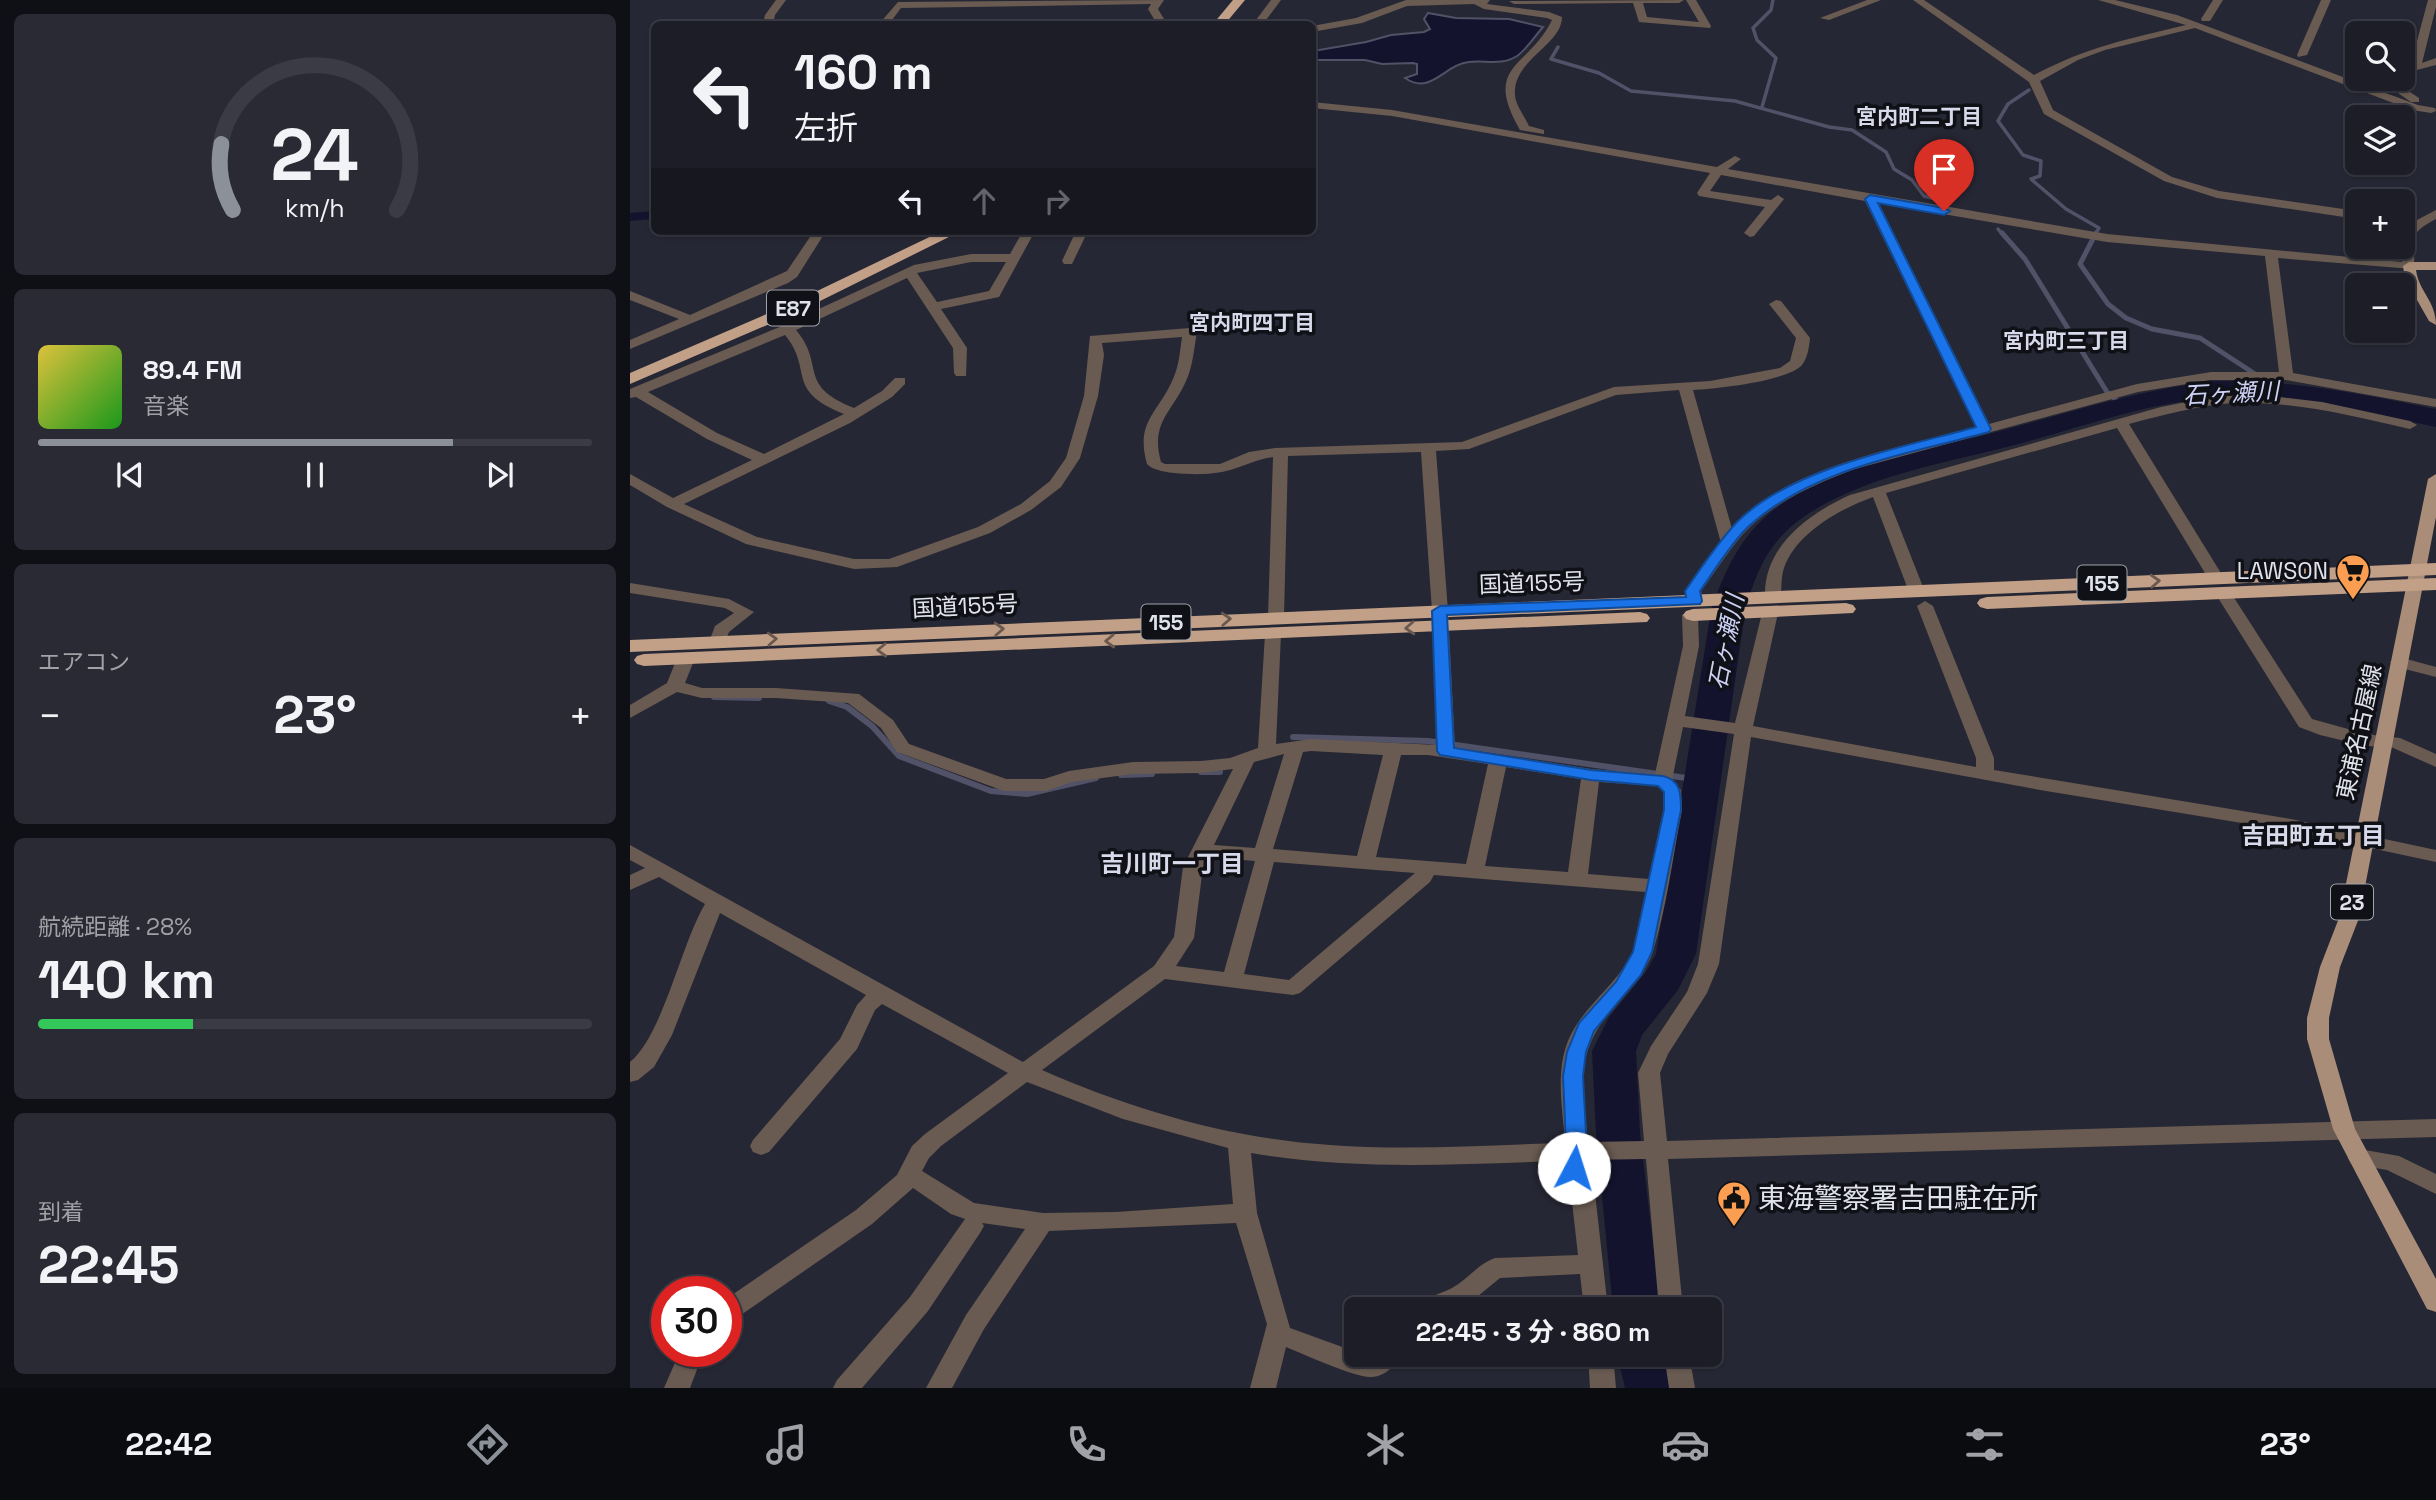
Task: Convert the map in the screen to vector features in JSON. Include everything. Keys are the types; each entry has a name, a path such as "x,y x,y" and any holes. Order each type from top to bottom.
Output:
{"highway":[{"path":"1222,21 1239,0"},
{"name":"E87","path":"630,367 777,303 922,235"},
{"name":"E87","path":"632,388 946,235"},
{"name":"国道155号","path":"630,660 1275,626 1921,599 2423,574 2436,584"},
{"name":"国道155号","path":"630,646 1275,626"}],"main road":[{"path":"2436,266 2409,266 2411,279 2436,321"},
{"name":"東浦名古屋線","path":"2436,479 2423,574 2399,662 2382,741 2349,918 2330,967 2318,1018 2322,1062 2344,1129 2436,1302"}],"street":[{"path":"769,21 781,0"},
{"path":"886,21 898,5 1159,0"},
{"path":"1159,0 1153,9 1160,21"},
{"path":"1260,21 1276,0"},
{"path":"1316,28 1358,22 1406,3 1679,0"},
{"path":"1637,1 1643,20 1706,26 1691,0"},
{"path":"1825,18 1876,0"},
{"path":"1918,0 2034,80 2039,85 2044,108 2052,116 2113,146 2168,179 2217,194 2345,213"},
{"path":"2103,0 2202,22 2345,71"},
{"path":"2157,0 2202,22 2416,108 2433,112"},
{"path":"2034,80 2074,58 2102,48 2202,22 2218,0"},
{"path":"2302,55 2326,0"},
{"path":"2415,69 2433,0"},
{"path":"1475,1 1484,6 1549,15 1558,19 1558,24 1552,31 1515,69 1509,96 1524,128 1668,158 1666,162"},
{"path":"2415,69 2436,61"},
{"path":"2406,91 2433,112"},
{"path":"1316,105 1392,113 1870,199 2107,238 2271,251 2409,266 2404,248 2410,234 2418,225 2436,214"},
{"path":"1735,159 1718,172 1703,193 1772,204"},
{"path":"1751,233 1772,204 1794,185"},
{"path":"1870,199 1984,429"},
{"path":"630,345 771,287 792,274 817,235"},
{"path":"934,307 995,295 1027,235"},
{"path":"1068,261 1080,235"},
{"path":"2271,251 2286,376"},
{"path":"632,388 788,329 910,272 971,258 1015,258"},
{"path":"910,272 960,348 961,373"},
{"path":"630,295 692,320"},
{"path":"630,479 672,505 752,541 854,564 891,564 966,538 1026,507 1056,484 1073,458 1091,396 1097,355 1095,339 1190,332 1179,382 1154,416 1148,445 1154,464 1162,468 1222,468 1254,455 1282,452 1464,446 1614,391 1740,381 1791,368 1801,353 1803,338 1776,304"},
{"path":"788,329 794,334 804,368 819,396 855,414"},
{"path":"1663,781 1691,646 1696,608 1693,591 1744,524 1760,511 1820,477 1850,466 2164,382 2211,376 2286,376 2436,402"},
{"path":"672,505 855,414 887,394 900,381"},
{"path":"1686,387 1728,542"},
{"path":"632,388 712,436 765,460"},
{"path":"1670,1297 1649,1073 1660,1046 1696,994 1707,969 1713,946 1746,709 1770,605 1771,587 1782,553 1793,540 1836,508 1878,491 2190,405 2245,399 2306,404 2410,425"},
{"path":"2121,423 2305,723 2326,731 2394,742 2436,761"},
{"path":"1428,447 1446,751"},
{"path":"1267,751 1275,626 1279,462 1282,452"},
{"path":"1878,491 1986,758 1985,773"},
{"path":"630,588 729,604 746,611 721,630 717,642"},
{"path":"630,713 675,686 686,658"},
{"path":"2399,662 2436,671"},
{"path":"675,686 702,693 776,693 853,698 887,724 903,748 1004,785 1046,785 1069,776 1122,769 1201,766 1246,760 1267,751 1296,746 1446,751 1591,775 1663,781 1672,790 1674,799 1647,938 1634,970 1580,1038 1573,1076 1574,1168 1583,1193 1595,1297"},
{"path":"1675,720 1745,729 2363,837 2436,856"},
{"path":"1232,980 1264,855 1296,746"},
{"path":"1365,863 1393,750"},
{"path":"742,1301 864,1217 906,1181 920,1152 933,1140 1027,1073 1161,971 1184,937 1193,867 1246,760"},
{"path":"1474,872 1498,760"},
{"path":"1577,880 1591,775"},
{"path":"1201,850 1658,886"},
{"path":"630,851 717,904 1027,1073 1112,1104 1239,1141 1299,1150 1423,1157 2436,1128"},
{"path":"1161,971 1293,988 1423,877 1427,868"},
{"path":"630,883 660,869"},
{"path":"635,1065 661,1035 712,908 717,904"},
{"path":"761,1146 849,1043 867,1005 881,993"},
{"path":"1239,1141 1245,1213 1279,1324 1262,1388"},
{"path":"2360,1158 2391,1162 2436,1185"},
{"path":"910,1174 958,1207 972,1212 1044,1222 1116,1221 1245,1213"},
{"path":"939,1388 975,1322 1044,1222"},
{"path":"846,1388 919,1304 972,1226"},
{"path":"1457,1297 1495,1268 1591,1264"},
{"path":"1276,1333 1344,1358"},
{"path":"677,1388 686,1367"},
{"path":"1601,1367 1603,1388"},
{"path":"1678,1367 1682,1388"}],"shaded area":[{"path":"1428,13 1456,18 1509,19 1543,27 1524,50 1511,59 1460,64 1423,83 1414,83 1405,78 1417,74 1417,64 1413,63 1316,60 1316,50 1391,35 1424,32 1430,29 1424,19"}],"waterway":[{"path":"1762,107 1776,58 1757,40 1753,28 1771,10 1773,0"},
{"path":"1558,47 1551,59 1599,73 1631,91 1735,101 1829,127 1852,130 1886,152 1894,169 1912,180 1924,196 1947,202"},
{"path":"2029,90 2008,104 1998,121 2023,155 2041,161 2040,176 2031,179 2066,209 2099,228 2095,235"},
{"path":"630,217 651,215"},
{"path":"1998,229 2003,235"},
{"path":"2002,233 2025,259 2107,392 2124,407"},
{"path":"2096,233 2080,264 2108,304 2126,318 2152,329 2200,338 2278,389"},
{"name":"石ヶ瀬川","path":"1636,1297 1618,1134 1614,1051 1624,1028 1663,980 1676,954 1728,611 1742,571 1773,526 1805,503 1854,480 2087,416 2185,393 2250,389 2281,391 2342,399 2436,418"},
{"path":"714,697 759,698"},
{"path":"829,701 847,707 872,726 899,756 991,791 1027,794 1096,778"},
{"path":"1293,737 1428,741 1700,780"},
{"path":"1201,772 1220,772"},
{"path":"1121,775 1152,774"},
{"name":"石ヶ瀬川","path":"1645,1367 1650,1388"}],"place":[{"name":"LAWSON","path":"2353,601"},
{"name":"東海警察署吉田駐在所","path":"1734,1228"}],"district":[{"name":"宮内町二丁目","path":"1919,116"},
{"name":"宮内町四丁目","path":"1252,322"},
{"name":"宮内町三丁目","path":"2066,340"},
{"name":"吉田町五丁目","path":"2313,835"},
{"name":"吉川町一丁目","path":"1172,863"}],"route":[{"path":"1574,1168 1572,1152 1577,1152 1573,1076 1576,1052 1586,1028 1622,987 1643,952 1673,810 1672,790 1663,781 1591,775 1446,751 1438,626 1440,611 1695,601 1693,591 1728,542 1744,524 1776,500 1820,477 1850,466 1984,429 1870,199 1944,211"}]}
